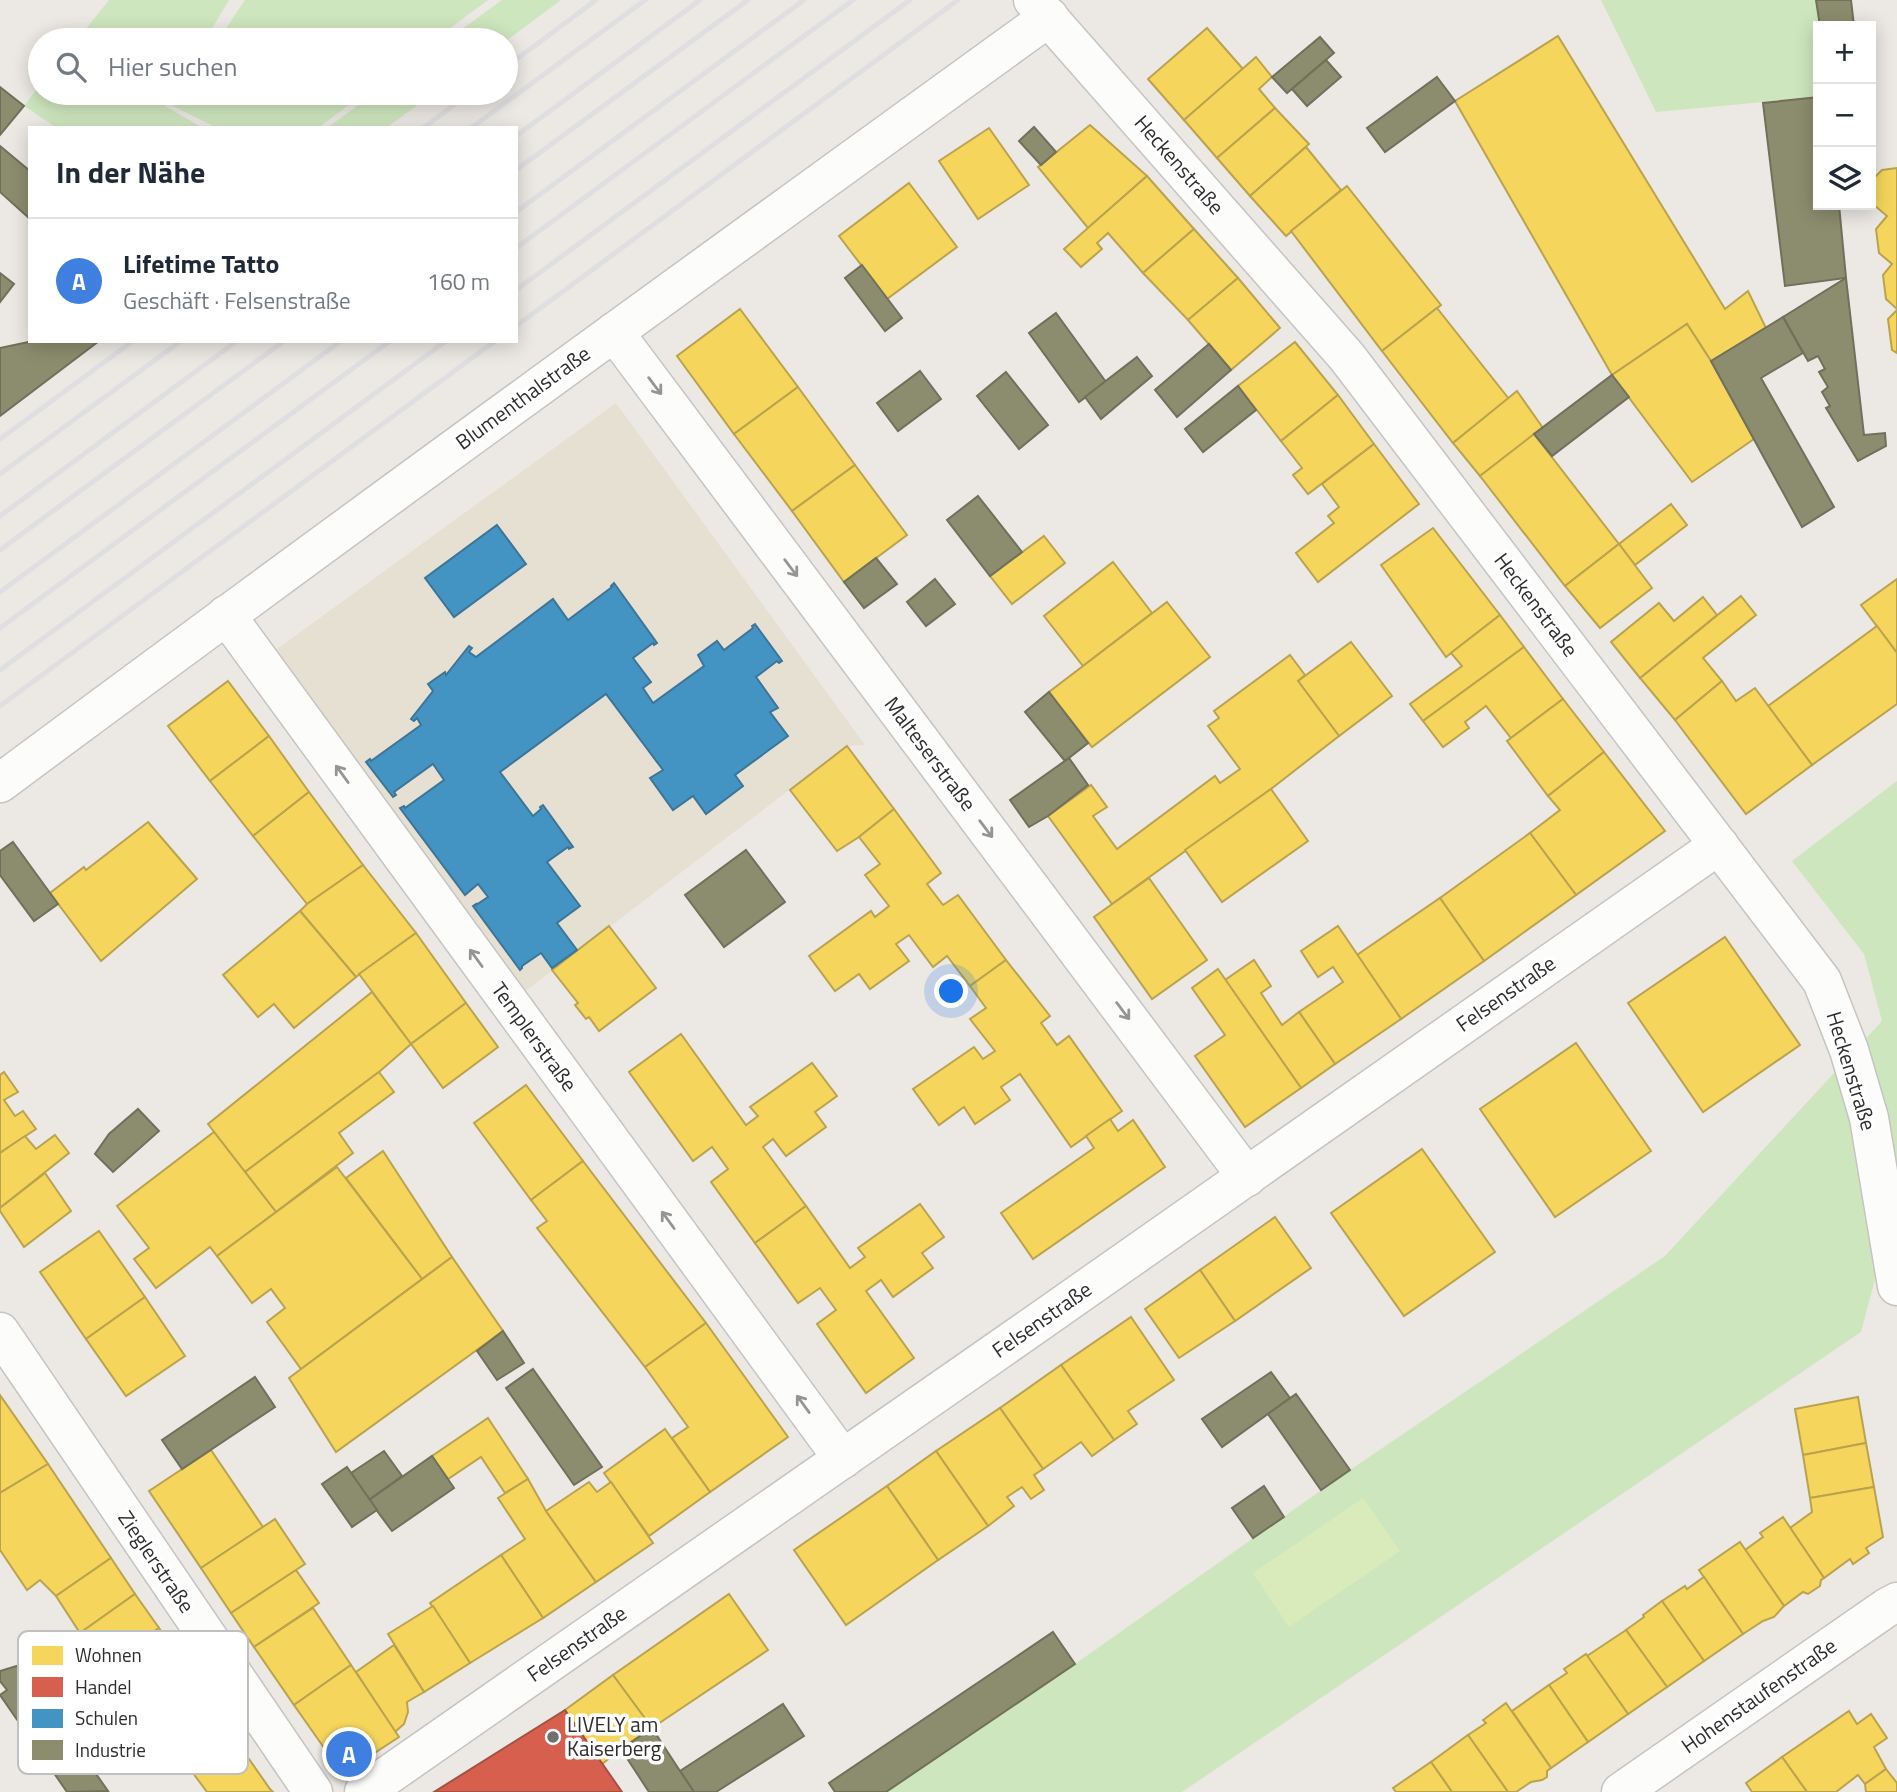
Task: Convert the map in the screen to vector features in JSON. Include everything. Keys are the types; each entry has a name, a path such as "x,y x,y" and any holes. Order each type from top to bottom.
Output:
{"street":[{"name":"Blumenthalstraße","path":"0,783 614,332 1041,9"},
{"name":"Heckenstraße","path":"1041,9 1347,357 1822,981 1849,1050 1869,1118 1897,1286"},
{"name":"Malteserstraße","path":"614,332 1247,1177"},
{"name":"Templerstraße","path":"226,615 843,1459"},
{"name":"Felsenstraße","path":"364,1792 1719,845"},
{"name":"Zieglerstraße","path":"0,1332 203,1631"},
{"name":"Hohenstaufenstraße","path":"1621,1792 1897,1602"},
{"name":"Zieglerstraße","path":"248,1696 313,1792"}],"shaded area":[{"path":"616,403 865,745 847,746 515,999 266,657"}],"green space":[{"path":"109,0 229,0 212,28 87,28"},
{"path":"245,0 488,0 450,28 226,28"},
{"path":"502,0 561,0 518,32 518,28 464,28"},
{"path":"1601,0 1816,0 1819,21 1813,21 1813,97 1656,112"},
{"path":"28,101 28,105 166,105 200,126 54,126 24,106"},
{"path":"349,105 321,126 213,126 173,106"},
{"path":"359,105 418,105 389,126 330,126"},
{"path":"1897,781 1897,1197 1861,1332 1182,1792 886,1792 1075,1664 1350,1470 1665,1256 1882,1021 1864,954 1792,861"},
{"path":"1363,1498 1400,1551 1289,1627 1253,1573"}],"building: Wohnen":[{"path":"1207,28 1243,69 1184,120 1148,79"},
{"path":"1558,36 1725,309 1748,291 1766,328 1711,361 1687,324 1612,375 1455,101"},
{"path":"1256,57 1272,77 1259,89 1275,108 1217,158 1184,120"},
{"path":"1275,108 1309,144 1250,196 1217,158"},
{"path":"1090,125 1147,176 1088,228 1038,167"},
{"path":"989,128 1029,185 978,219 939,161"},
{"path":"1306,147 1341,190 1286,236 1250,196"},
{"path":"1897,168 1897,309 1886,299 1883,275 1892,264 1879,253 1876,229 1887,216 1876,207 1876,176 1882,170"},
{"path":"1147,176 1194,229 1143,273 1108,233 1097,243 1102,249 1081,267 1064,249"},
{"path":"909,183 957,247 887,299 839,236"},
{"path":"1347,186 1441,305 1382,351 1291,231"},
{"path":"1194,229 1238,278 1188,320 1143,273"},
{"path":"1238,278 1280,328 1231,370 1188,320"},
{"path":"1437,308 1509,399 1453,443 1382,351"},
{"path":"740,309 798,387 734,434 677,356"},
{"path":"1897,310 1897,353 1892,350 1888,319"},
{"path":"1687,324 1711,361 1754,439 1692,482 1612,375"},
{"path":"1295,342 1338,395 1281,441 1238,386"},
{"path":"798,387 855,465 792,511 734,434"},
{"path":"1517,391 1543,428 1480,476 1453,443"},
{"path":"1338,395 1374,444 1308,494 1293,475 1302,468 1281,441"},
{"path":"1534,434 1619,544 1565,586 1480,476"},
{"path":"1374,444 1419,504 1318,582 1296,553 1334,523 1328,516 1339,507 1322,484"},
{"path":"855,465 907,535 844,582 792,511"},
{"path":"1671,504 1687,525 1635,565 1619,544"},
{"path":"1433,528 1500,615 1446,657 1381,565"},
{"path":"1044,536 1065,563 1012,604 990,576"},
{"path":"1619,544 1652,588 1600,628 1565,586"},
{"path":"1113,562 1152,613 1083,666 1044,616"},
{"path":"1897,579 1897,653 1861,605"},
{"path":"1741,596 1756,615 1703,658 1722,681 1675,720 1640,678"},
{"path":"1703,597 1717,615 1640,678 1611,642 1659,603 1674,621"},
{"path":"1167,602 1210,657 1092,747 1049,692"},
{"path":"1500,615 1524,647 1423,721 1410,704 1462,666 1451,653"},
{"path":"1877,626 1897,653 1897,704 1812,765 1768,706"},
{"path":"1351,642 1392,696 1339,736 1298,681"},
{"path":"1524,647 1563,699 1511,738 1486,706 1465,722 1469,728 1443,747 1423,721"},
{"path":"1290,655 1305,675 1298,681 1339,736 1271,789 1112,904 1048,816 1091,785 1107,807 1093,816 1117,849 1215,776 1220,783 1240,769 1208,726 1219,718 1214,711"},
{"path":"228,681 269,736 210,781 168,726"},
{"path":"1722,681 1736,701 1755,688 1812,765 1746,814 1675,720"},
{"path":"1563,699 1604,752 1548,796 1507,741"},
{"path":"269,736 309,792 253,836 210,781"},
{"path":"847,746 894,809 837,851 790,790"},
{"path":"1604,752 1665,831 1576,895 1530,833 1560,810 1548,796"},
{"path":"1271,789 1308,841 1222,902 1185,850"},
{"path":"309,792 363,865 307,904 253,836"},
{"path":"894,809 941,873 927,884 943,905 958,895 1006,960 970,986 947,956 933,967 909,935 896,944 909,961 870,989 859,974 835,991 809,956 871,911 875,917 889,906 865,875 880,864 859,837"},
{"path":"148,822 197,879 101,961 50,893 84,867 86,870"},
{"path":"1530,833 1576,895 1484,961 1440,898"},
{"path":"363,865 416,933 356,977 300,911"},
{"path":"1149,878 1207,960 1152,999 1094,917"},
{"path":"1440,898 1484,961 1401,1019 1357,955"},
{"path":"300,911 356,977 294,1028 274,1004 258,1017 223,975"},
{"path":"609,926 656,988 599,1031 589,1017 586,1019 575,1005 578,1003 552,970"},
{"path":"1338,926 1401,1019 1335,1064 1299,1012 1343,982 1333,967 1318,977 1301,951"},
{"path":"416,933 466,1003 411,1044 359,974"},
{"path":"1725,937 1800,1045 1703,1112 1628,1003"},
{"path":"1006,960 1050,1016 1041,1023 1057,1045 1069,1036 1122,1111 1071,1147 1020,1074 1001,1087 1010,1100 975,1124 964,1107 939,1125 913,1089 974,1047 983,1059 995,1051 970,1019 986,1008 970,986"},
{"path":"1254,960 1271,986 1261,993 1282,1025 1299,1012 1335,1064 1301,1088 1225,980"},
{"path":"1218,969 1301,1088 1245,1127 1195,1056 1225,1035 1192,988"},
{"path":"372,992 411,1044 379,1072 245,1172 208,1124"},
{"path":"466,1003 498,1047 443,1088 411,1044"},
{"path":"681,1034 746,1125 758,1116 750,1107 812,1063 837,1096 815,1112 826,1127 786,1156 773,1139 763,1147 806,1206 755,1243 711,1182 728,1169 712,1147 693,1161 629,1072"},
{"path":"1576,1043 1651,1151 1555,1217 1480,1109"},
{"path":"4,1072 18,1092 4,1100 15,1116 23,1111 36,1129 0,1153 0,1075"},
{"path":"379,1072 394,1092 339,1133 353,1153 276,1212 245,1172"},
{"path":"526,1085 583,1161 531,1200 474,1123"},
{"path":"1110,1119 1118,1131 1133,1120 1165,1167 1033,1259 1001,1213 1094,1148 1086,1136"},
{"path":"214,1132 276,1212 217,1256 210,1247 156,1288 134,1259 149,1248 117,1206"},
{"path":"55,1135 69,1153 0,1208 0,1153 25,1136 36,1149"},
{"path":"1422,1149 1495,1252 1404,1316 1331,1213"},
{"path":"383,1151 452,1257 422,1279 346,1178"},
{"path":"583,1161 706,1323 645,1367 537,1228 547,1221 531,1200"},
{"path":"337,1167 422,1279 301,1369 267,1322 285,1308 271,1289 252,1303 217,1256"},
{"path":"45,1173 71,1211 24,1247 0,1208"},
{"path":"920,1204 944,1237 922,1253 933,1268 893,1297 881,1280 866,1291 914,1358 866,1393 817,1324 836,1310 820,1288 798,1303 755,1243 806,1206 850,1268 865,1257 858,1248"},
{"path":"1275,1217 1311,1268 1235,1321 1200,1270"},
{"path":"99,1231 145,1297 86,1339 40,1272"},
{"path":"452,1257 503,1331 336,1452 289,1378"},
{"path":"1200,1270 1235,1321 1179,1358 1145,1309"},
{"path":"145,1297 185,1356 126,1396 86,1339"},
{"path":"1131,1317 1174,1380 1128,1411 1137,1424 1114,1440 1061,1365"},
{"path":"706,1323 788,1437 710,1492 672,1438 688,1427 645,1367"},
{"path":"1061,1365 1114,1440 1092,1456 1081,1442 1043,1469 1000,1408"},
{"path":"0,1395 48,1464 0,1493"},
{"path":"1858,1397 1866,1443 1803,1455 1795,1409"},
{"path":"1000,1408 1043,1469 1034,1475 1044,1490 1031,1499 1022,1487 1007,1497 1014,1506 988,1526 936,1451"},
{"path":"488,1418 528,1479 505,1493 481,1457 448,1479 432,1456"},
{"path":"665,1429 710,1492 649,1536 604,1473"},
{"path":"1866,1443 1874,1487 1810,1498 1803,1455"},
{"path":"211,1450 263,1527 201,1568 149,1491"},
{"path":"936,1451 988,1526 938,1560 887,1486"},
{"path":"48,1464 111,1558 56,1596 40,1580 27,1590 0,1550 0,1493"},
{"path":"528,1479 546,1511 596,1582 543,1618 501,1555 525,1539 498,1498"},
{"path":"589,1482 597,1492 611,1482 653,1543 596,1582 546,1511"},
{"path":"887,1486 938,1560 846,1625 794,1550"},
{"path":"1874,1487 1883,1537 1866,1548 1869,1553 1853,1564 1850,1559 1824,1578 1790,1528 1812,1512 1810,1498"},
{"path":"1783,1517 1824,1578 1820,1586 1808,1594 1803,1592 1784,1606 1745,1550 1763,1537 1760,1533"},
{"path":"275,1519 305,1564 231,1613 201,1568"},
{"path":"1740,1542 1784,1606 1774,1617 1743,1634 1699,1570"},
{"path":"501,1555 543,1618 470,1663 430,1603"},
{"path":"111,1558 135,1594 83,1631 79,1631 56,1596"},
{"path":"296,1570 319,1603 254,1647 248,1638 248,1631 243,1631 231,1613"},
{"path":"1704,1577 1743,1634 1704,1661 1662,1601"},
{"path":"135,1594 159,1628 155,1631 83,1631"},
{"path":"729,1594 768,1650 652,1728 613,1675"},
{"path":"1662,1601 1704,1661 1667,1687 1626,1630"},
{"path":"433,1606 470,1663 424,1692 388,1634"},
{"path":"313,1608 351,1665 294,1705 254,1647"},
{"path":"1626,1630 1667,1687 1628,1714 1587,1656"},
{"path":"394,1645 424,1692 407,1702 408,1712 404,1724 395,1732 356,1672"},
{"path":"1586,1654 1628,1714 1588,1742 1549,1685 1567,1673 1564,1669"},
{"path":"351,1665 399,1737 350,1769 334,1762 294,1705"},
{"path":"613,1675 652,1728 602,1764 565,1710"},
{"path":"1549,1685 1588,1742 1551,1768 1512,1711"},
{"path":"1506,1703 1551,1768 1547,1771 1547,1777 1531,1782 1516,1792 1508,1792 1468,1735 1486,1723 1483,1720"},
{"path":"1849,1711 1857,1724 1871,1714 1887,1738 1874,1747 1886,1769 1865,1784 1858,1775 1836,1792 1807,1792 1782,1757"},
{"path":"1468,1735 1508,1792 1452,1792 1431,1762"},
{"path":"1782,1757 1807,1792 1752,1792 1746,1783"},
{"path":"248,1758 273,1792 207,1792 194,1774 248,1774"},
{"path":"1431,1762 1452,1792 1396,1792 1393,1788"},
{"path":"1886,1769 1897,1783 1897,1792 1866,1792 1865,1784"}],"building: Handel":[{"name":"LIVELY am Kaiserberg","path":"565,1710 622,1792 434,1792"}],"building: Schulen":[{"path":"497,525 526,564 454,617 425,578"},
{"path":"614,583 657,643 653,643 633,658 651,682 643,688 653,703 704,666 698,655 717,641 724,650 755,624 782,661 777,661 756,677 778,708 770,712 788,736 735,775 743,786 706,814 693,796 673,810 650,778 663,770 606,694 500,772 533,816 543,805 573,847 568,847 547,862 580,906 557,923 577,950 552,968 541,953 520,970 473,906 488,897 478,884 465,895 400,808 405,808 444,780 433,764 394,792 396,795 393,797 366,762 421,725 417,718 414,721 411,719 433,691 428,684 445,672 446,675 469,646 472,648 469,652 476,657 553,599 568,620"}],"building: Industrie":[{"path":"1816,0 1851,0 1853,21 1819,21"},
{"path":"1320,37 1334,53 1287,93 1272,77"},
{"path":"1326,60 1341,77 1307,106 1292,89"},
{"path":"1437,77 1455,101 1385,152 1367,128"},
{"path":"0,87 24,106 0,135"},
{"path":"1813,98 1813,210 1839,210 1846,278 1785,286 1763,103"},
{"path":"1034,127 1056,152 1041,165 1019,141"},
{"path":"0,146 28,169 28,217 0,192"},
{"path":"862,265 902,318 885,331 845,278"},
{"path":"0,273 14,284 0,302"},
{"path":"1846,278 1864,435 1885,433 1886,446 1858,461 1826,408 1830,406 1822,392 1828,387 1819,372 1825,369 1818,356 1808,361 1783,317"},
{"path":"1056,313 1106,382 1079,402 1029,333"},
{"path":"1783,317 1803,353 1761,378 1834,507 1802,527 1711,361"},
{"path":"28,342 96,343 0,416 0,348"},
{"path":"1209,344 1231,370 1177,417 1155,390"},
{"path":"1137,357 1152,376 1101,419 1085,397"},
{"path":"920,371 941,399 898,431 877,403"},
{"path":"1006,372 1048,425 1019,449 977,396"},
{"path":"1612,375 1629,397 1552,456 1534,434"},
{"path":"1238,386 1256,410 1203,452 1185,429"},
{"path":"978,496 1022,552 990,576 947,520"},
{"path":"876,558 897,584 864,608 844,582"},
{"path":"935,579 955,604 926,626 907,602"},
{"path":"1049,692 1088,743 1065,761 1025,712"},
{"path":"1069,758 1088,785 1029,827 1010,800"},
{"path":"13,842 58,904 34,921 0,875 0,851"},
{"path":"746,850 785,902 724,947 685,895"},
{"path":"138,1109 159,1131 113,1172 95,1154 109,1134"},
{"path":"503,1331 524,1363 497,1380 477,1351"},
{"path":"533,1369 602,1467 574,1485 506,1388"},
{"path":"1271,1372 1290,1398 1222,1447 1202,1419"},
{"path":"255,1377 275,1407 182,1469 162,1440"},
{"path":"1296,1394 1350,1470 1321,1490 1268,1414"},
{"path":"384,1451 402,1476 369,1500 351,1473"},
{"path":"432,1456 454,1488 392,1531 369,1500"},
{"path":"347,1467 377,1510 352,1527 322,1484"},
{"path":"1264,1486 1284,1517 1253,1538 1232,1508"},
{"path":"1053,1632 1075,1664 886,1792 835,1792 829,1783"},
{"path":"18,1666 18,1721 0,1695 7,1690 0,1681 0,1671"},
{"path":"783,1704 804,1736 716,1792 694,1792 680,1771"},
{"path":"652,1728 694,1792 649,1792 621,1749"},
{"path":"55,1774 96,1774 108,1791 67,1792"}],"railway":[{"path":"518,58 596,0"},
{"path":"518,93 645,0"},
{"path":"518,135 700,0"},
{"path":"518,169 748,0"},
{"path":"518,211 804,0"},
{"path":"518,247 853,0"},
{"path":"518,289 910,0"},
{"path":"518,325 958,0"},
{"path":"426,126 454,105"},
{"path":"474,126 502,105"},
{"path":"0,439 130,343"},
{"path":"0,474 178,343"},
{"path":"0,516 234,343"},
{"path":"0,550 281,343"},
{"path":"0,592 338,343"},
{"path":"0,628 387,343"},
{"path":"0,670 443,343"},
{"path":"0,706 492,343"}],"place":[{"name":"LIVELY am Kaiserberg","path":"553,1737"},
{"name":"Lifetime Tatto","path":"349,1754"}]}
